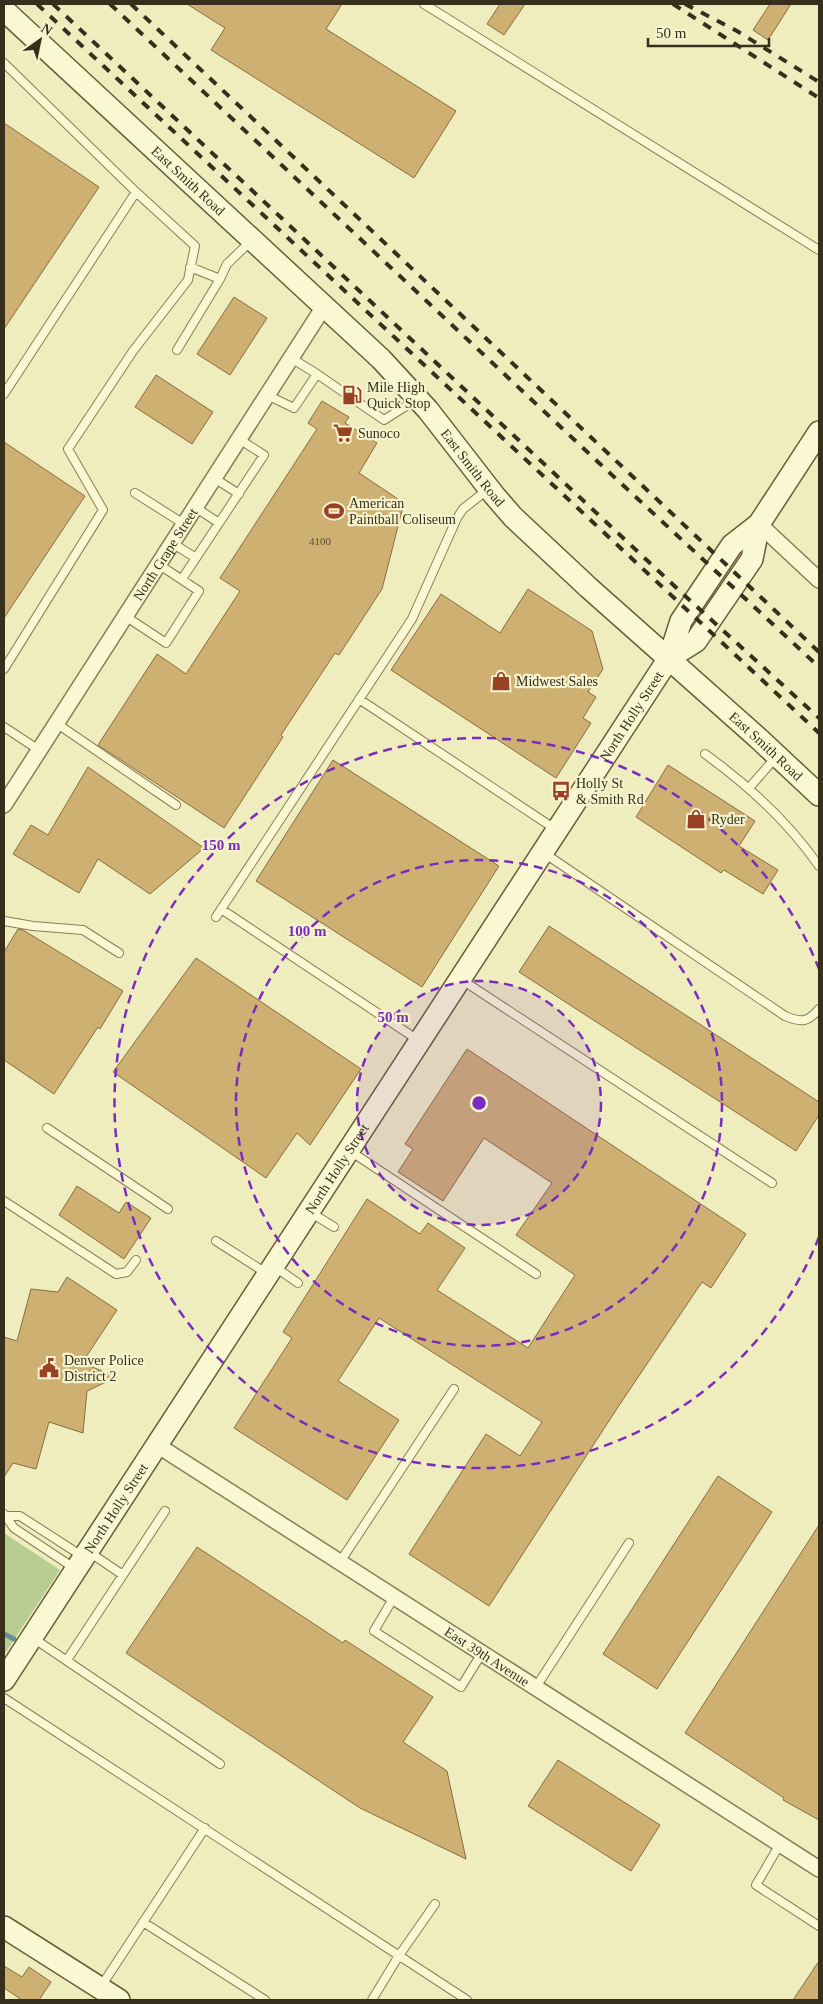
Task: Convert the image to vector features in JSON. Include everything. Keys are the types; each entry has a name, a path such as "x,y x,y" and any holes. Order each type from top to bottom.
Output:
{"street":[{"name":"East Smith Road","path":"4,10 325,305 392,370 418,398 513,517 819,795"},
{"name":"North Grape Street","path":"4,805 325,305"},
{"name":"North Holly Street","path":"4,1680 669,658 696,640 752,558 759,524 819,432"},
{"path":"759,524 819,580"},
{"name":"East 39th Avenue","path":"157,1445 819,1869"},
{"path":"4,1927 96,1994 119,2000"}],"lane":[{"path":"424,4 819,250"},
{"path":"4,63 136,192 195,246 188,280 133,351 68,449 103,510 4,670"},
{"path":"4,394 136,192"},
{"path":"177,350 227,264 253,239"},
{"path":"190,267 220,279"},
{"path":"291,358 384,420 418,398"},
{"path":"268,395 294,408 316,374"},
{"path":"182,580 264,455 239,439"},
{"path":"214,478 239,494"},
{"path":"216,917 412,619 457,518 463,509 489,488"},
{"path":"135,493 184,524"},
{"path":"195,507 219,524"},
{"path":"172,543 196,558"},
{"path":"125,616 166,642 199,591 158,564"},
{"path":"359,699 556,830"},
{"path":"56,723 176,805"},
{"path":"4,726 39,750"},
{"path":"705,754 749,788 819,865"},
{"path":"749,788 777,756"},
{"path":"542,852 785,1016 803,1021 811,1019 819,1009"},
{"path":"221,909 419,1041"},
{"path":"4,920 34,926 83,930 119,953"},
{"path":"460,978 772,1183"},
{"path":"47,1128 168,1209"},
{"path":"349,1150 536,1274"},
{"path":"4,1202 116,1274 127,1272 136,1260"},
{"path":"309,1211 334,1227"},
{"path":"216,1241 298,1283"},
{"path":"340,1562 454,1389"},
{"path":"67,1660 165,1512"},
{"path":"5,1515 14,1528 82,1559 123,1575"},
{"path":"5,1515 20,1516 82,1559"},
{"path":"536,1688 629,1543"},
{"path":"394,1597 374,1631 461,1687 482,1653"},
{"path":"32,1637 220,1764"},
{"path":"4,1698 205,1828 398,1957 467,2000"},
{"path":"96,1994 205,1828"},
{"path":"780,1844 756,1885 819,1926"},
{"path":"372,2000 398,1957 435,1904"},
{"path":"143,1922 265,2000"}],"green space":[{"path":"4,1533 60,1570 4,1655"}],"building":[{"path":"187,4 342,4 326,29 456,111 414,178 211,50 225,28"},
{"path":"500,4 525,4 504,35 487,24"},
{"path":"770,4 791,4 768,40 753,30"},
{"path":"4,123 99,187 4,329"},
{"path":"234,297 267,318 230,375 197,354"},
{"path":"156,375 213,412 192,444 135,407"},
{"path":"322,401 349,417 345,423 377,443 359,473 404,503 382,589 339,655 335,653 281,735 283,737 224,828 98,745 157,654 186,674 240,591 220,578 317,429 308,423"},
{"path":"4,442 85,496 4,618"},
{"name":"Midwest Sales","path":"528,589 592,631 603,669 588,692 596,697 583,718 591,723 556,778 391,670 441,594 500,633"},
{"path":"333,760 499,866 422,987 256,881"},
{"name":"Ryder","path":"668,765 755,821 739,846 778,870 763,894 724,870 721,873 636,817"},
{"path":"88,767 204,848 150,894 98,859 79,893 13,854 31,825 48,835"},
{"path":"549,926 819,1102 819,1115 796,1151 519,972"},
{"path":"18,929 23,930 123,991 100,1029 98,1027 54,1094 4,1060 4,952"},
{"path":"196,958 361,1069 310,1145 297,1133 266,1178 113,1072"},
{"path":"467,1049 746,1234 711,1288 702,1282 618,1407 489,1606 409,1554 486,1434 520,1456 542,1422 379,1318 338,1381 399,1420 347,1500 234,1428 292,1338 283,1332 367,1199 420,1234 428,1223 465,1248 437,1290 528,1348 575,1275 516,1235 552,1183 484,1138 443,1201 398,1172 413,1149 405,1144"},
{"path":"77,1186 119,1213 126,1202 151,1218 124,1259 59,1215"},
{"name":"Denver Police District 2","path":"67,1277 117,1310 82,1363 117,1377 87,1391 83,1433 49,1422 36,1469 13,1463 4,1477 4,1337 17,1341 31,1289 58,1292"},
{"path":"718,1476 772,1512 657,1689 603,1654"},
{"path":"819,1525 819,1820 783,1800 784,1798 685,1733"},
{"path":"197,1547 343,1643 345,1640 433,1697 403,1742 447,1771 466,1859 360,1808 126,1653"},
{"path":"558,1760 660,1825 631,1871 528,1806"},
{"path":"819,1961 819,2000 793,2000"},
{"path":"4,1966 22,1977 29,1967 51,1982 39,2000 22,2000 4,1988"}],"waterway":[{"path":"4,1634 14,1639"}],"railway":[{"path":"37,4 819,733"},
{"path":"53,4 683,594 819,718"},
{"path":"110,4 819,667"},
{"path":"131,4 819,652"},
{"path":"673,4 819,98"},
{"path":"685,4 737,31 819,82"}],"place":[{"name":"Mile High Quick Stop","path":"352,395"},
{"name":"Sunoco","path":"343,433"},
{"name":"American Paintball Coliseum","path":"334,511"},
{"name":"Midwest Sales","path":"501,681"},
{"name":"Holly St & Smith Rd","path":"561,791"},
{"name":"Ryder","path":"696,819"},
{"name":"Denver Police District 2","path":"49,1368"}]}
